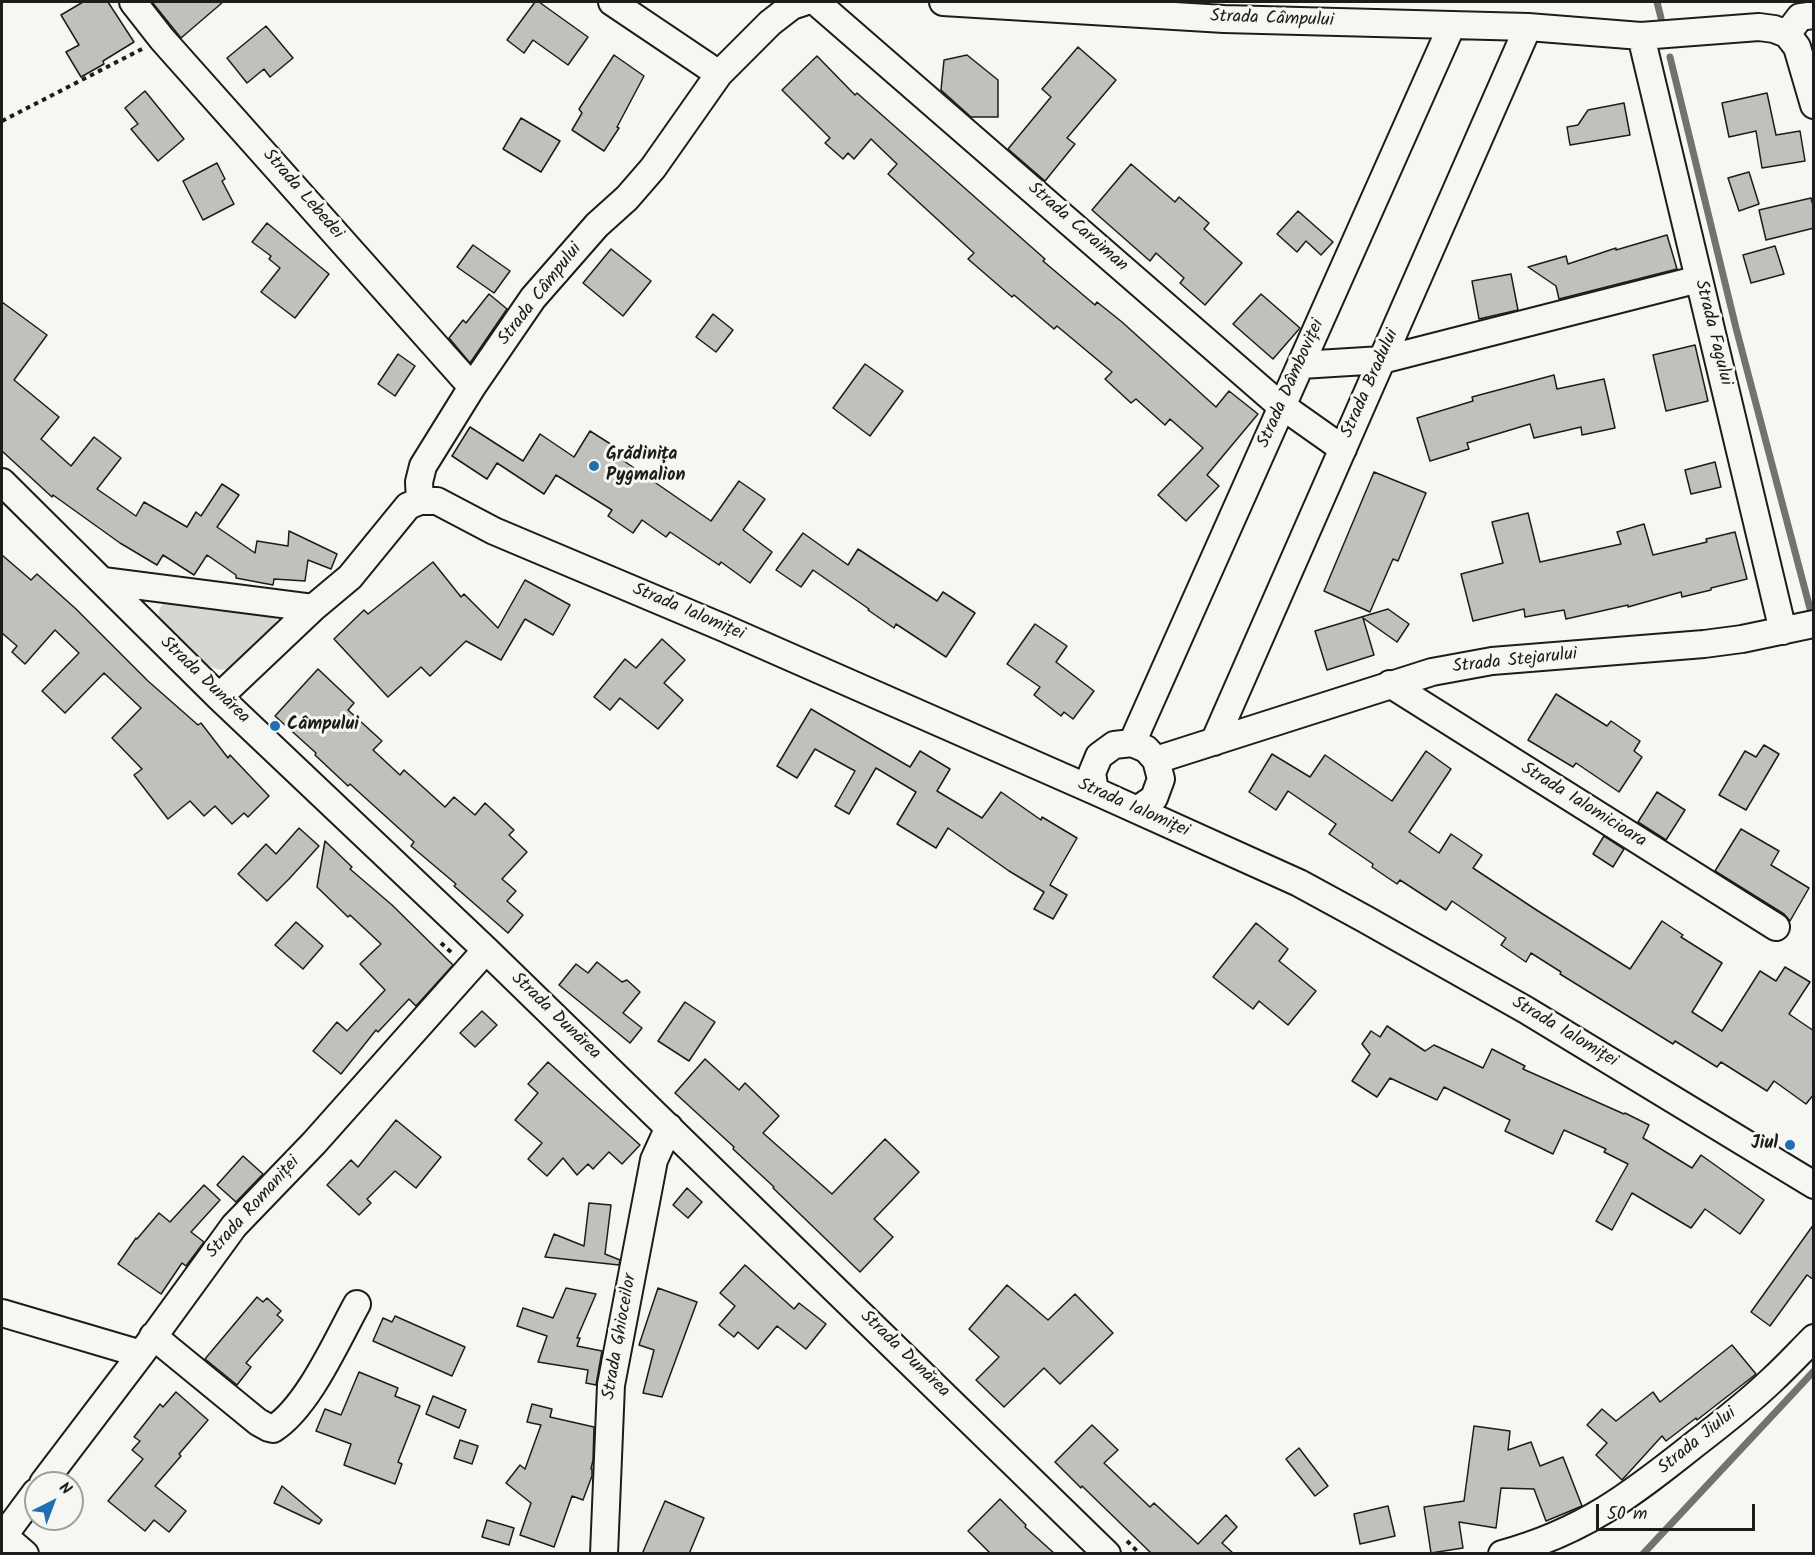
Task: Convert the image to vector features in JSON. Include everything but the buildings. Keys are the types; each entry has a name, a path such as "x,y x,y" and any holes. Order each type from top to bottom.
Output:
{"street":[{"name":"Strada Lebedei","path":"133,2 162,39 472,387"},
{"path":"612,2 719,74"},
{"name":"Strada Câmpului","path":"420,501 419,482 423,466 472,387 533,298 597,225 627,198 653,168 719,74 770,22 792,6 804,2"},
{"name":"Strada Caraiman","path":"816,2 1282,407 1342,449"},
{"name":"Strada Câmpului","path":"944,2 1000,3 1224,19 1528,27 1641,36 1760,27 1774,29 1801,17"},
{"path":"1801,17 1797,46 1814,105"},
{"name":"Strada Dâmboviței","path":"1132,743 1452,25"},
{"name":"Strada Bradului","path":"1214,742 1528,27"},
{"name":"Strada Fagului","path":"1641,36 1699,279 1798,628"},
{"path":"1301,365 1382,360 1699,279"},
{"name":"Strada Dunărea","path":"2,482 219,697 486,950 1107,1554"},
{"path":"219,697 313,608 350,577 408,506 420,501"},
{"name":"Strada Ialomiței","path":"420,501 437,501 494,531 724,628 1299,883 1526,1010 1814,1185"},
{"path":"103,581 313,608"},
{"name":"Strada Stejarului","path":"1156,759 1432,672 1492,661 1704,644 1798,628"},
{"name":"Strada Ialomicioara","path":"1390,684 1776,927"},
{"path":"1095,791 1092,773 1099,756 1114,745 1132,743 1146,749 1156,759 1161,779 1154,798 1137,810"},
{"name":"Strada Romaniței","path":"52,1471 234,1226 314,1143 486,950"},
{"name":"Strada Ghioceilor","path":"604,1554 611,1385 654,1160 669,1127"},
{"path":"2,1313 147,1345 258,1422 273,1429 284,1421 312,1386 357,1304"},
{"name":"Strada Jiului","path":"1502,1554 1563,1533 1627,1497 1772,1381 1814,1338"},
{"path":"24,1508 2,1536 25,1554"}],"path":[{"path":"2,121 162,39"}],"shaded area":[{"path":"166,601 272,612 277,624 246,662 226,670 217,669 209,666 160,621 159,610"}],"waterway":[{"path":"1657,2 1661,18"},
{"path":"1670,57 1736,328 1813,620"},
{"path":"1643,1554 1814,1371"}],"place":[{"name":"Grădinița Pygmalion","path":"594,466"},
{"name":"Câmpului","path":"275,726"},
{"name":"Jiul","path":"1790,1145"}]}
